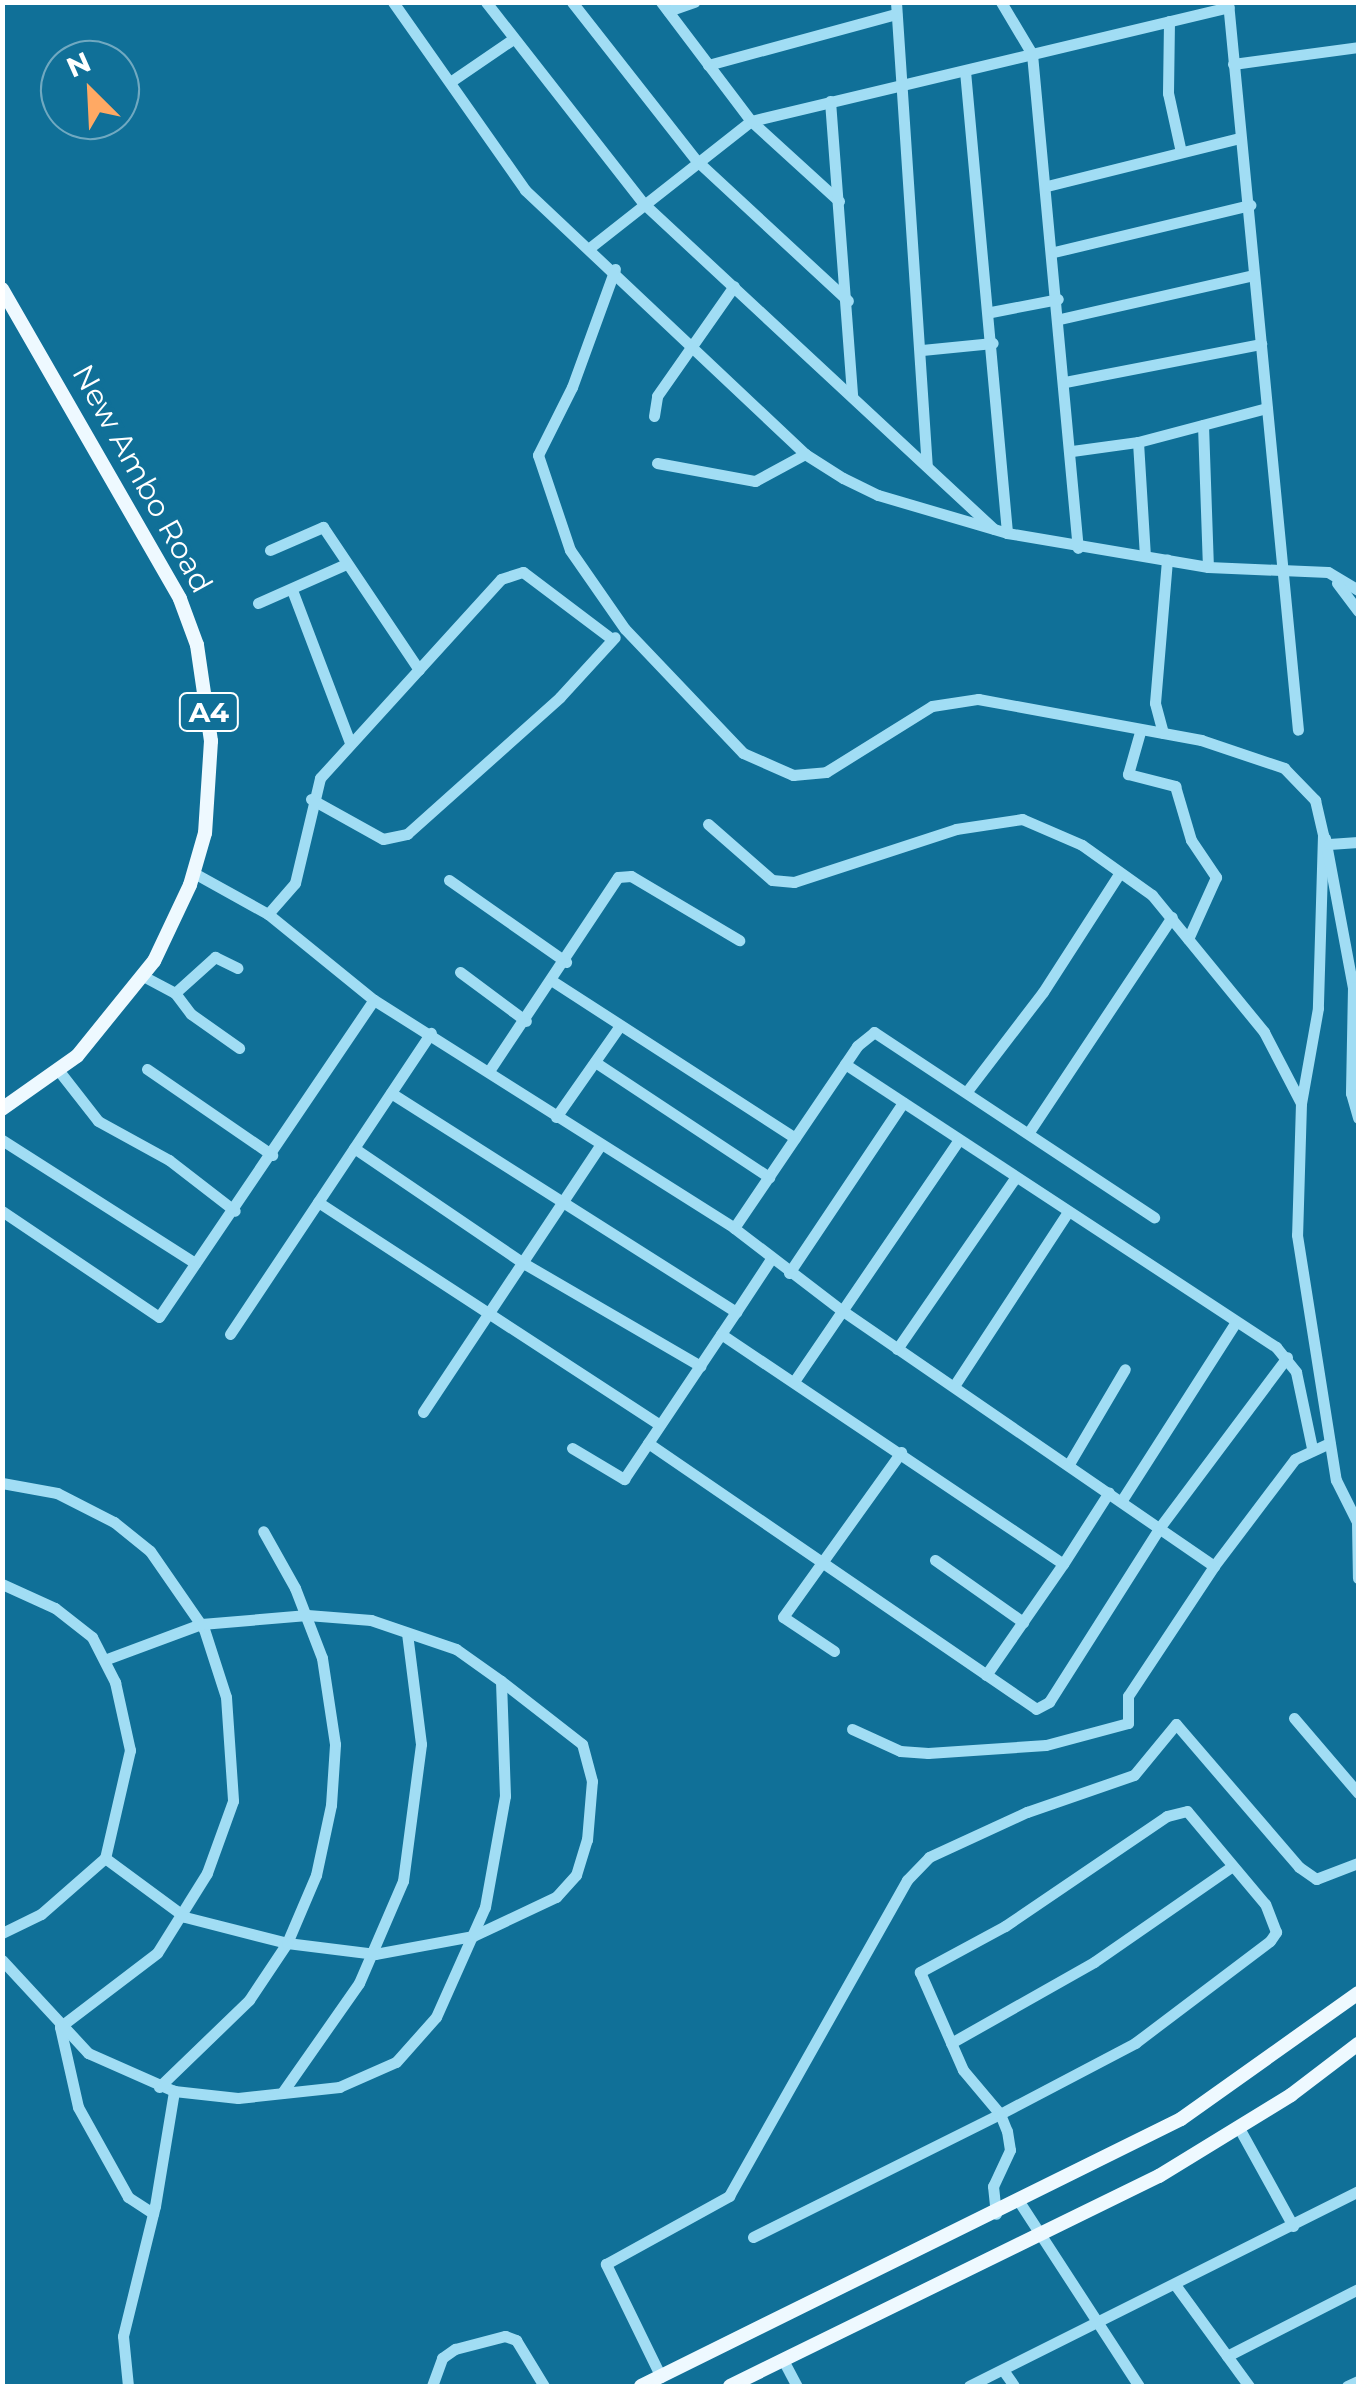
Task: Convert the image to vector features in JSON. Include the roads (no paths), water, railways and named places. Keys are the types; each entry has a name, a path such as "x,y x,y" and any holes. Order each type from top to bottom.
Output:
{"main road":[{"name":"New Ambo Road","path":"2,289 146,534 197,644 211,741 205,833 194,873 143,976 59,1071 2,1109"},
{"path":"641,2386 1020,2203 1181,2119 1358,1992"},
{"path":"730,2386 1038,2235 1239,2128 1358,2044"}],"street":[{"path":"393,2 453,80 520,184 592,246 805,454 878,495 1007,533 1208,567 1328,572 1358,590"},
{"path":"486,2 643,203 994,529"},
{"path":"572,2 696,160 848,301"},
{"path":"694,2 664,7 751,122 840,200"},
{"path":"1001,2 1032,54 1054,252 1078,548"},
{"path":"592,246 696,160 751,122 1229,5 1298,730"},
{"path":"708,66 896,8 927,466"},
{"path":"1170,21 1168,92 1181,152"},
{"path":"453,80 512,39"},
{"path":"1234,64 1358,47"},
{"path":"965,72 994,344 1007,533"},
{"path":"830,102 848,301 852,395"},
{"path":"1047,186 1240,138"},
{"path":"1054,252 1250,206"},
{"path":"615,269 572,387 538,455 570,550 625,629 743,753 793,775 826,772 921,712 954,700 1163,734 1284,768 1316,800 1326,839 1353,987 1351,1093 1358,1118"},
{"path":"1060,318 1254,275"},
{"path":"654,416 657,396 734,286"},
{"path":"991,312 1058,299"},
{"path":"922,350 994,344"},
{"path":"1065,382 1261,344"},
{"path":"1072,451 1138,442 1267,408"},
{"path":"1203,425 1208,567"},
{"path":"1138,442 1145,556"},
{"path":"657,463 756,481 805,454"},
{"path":"270,550 320,526 419,670"},
{"path":"1163,734 1155,704 1167,560"},
{"path":"258,603 346,564"},
{"path":"268,914 295,883 303,862 311,798 350,743 514,571 601,625 612,639"},
{"path":"1328,572 1358,612"},
{"path":"292,590 350,743"},
{"path":"311,798 383,839 407,834 560,697 625,629"},
{"path":"1140,732 1128,774 1176,786 1192,840 1216,877 1188,939"},
{"path":"708,824 772,880 829,875 929,836 1022,818 1082,845 1119,874 1135,880 1172,917 1264,1032 1301,1103"},
{"path":"1326,839 1358,842"},
{"path":"1326,839 1318,1008 1301,1103 1297,1234 1342,1500 1358,1524 1358,1578"},
{"path":"194,873 268,914 374,1000 431,1033 599,1147 734,1228 840,1309 1214,1566"},
{"path":"968,1090 1043,992 1119,874"},
{"path":"490,1072 624,875 739,940"},
{"path":"449,880 566,962"},
{"path":"1029,1132 1172,917"},
{"path":"175,993 216,957 238,968"},
{"path":"460,972 526,1021"},
{"path":"143,976 175,993 191,1014 239,1048"},
{"path":"554,982 795,1138"},
{"path":"2,1211 153,1318 166,1310 374,1000"},
{"path":"556,1117 619,1027"},
{"path":"734,1228 866,1036 881,1032 1154,1217"},
{"path":"230,1334 431,1033"},
{"path":"595,1062 769,1176"},
{"path":"845,1064 1288,1357 1308,1410 1312,1448"},
{"path":"147,1068 272,1154"},
{"path":"59,1071 98,1121 169,1160 234,1211"},
{"path":"391,1093 736,1312"},
{"path":"789,1272 903,1103"},
{"path":"2,1140 195,1263"},
{"path":"795,1380 958,1140"},
{"path":"424,1412 599,1147"},
{"path":"354,1148 525,1264 700,1366"},
{"path":"897,1349 1016,1178"},
{"path":"318,1202 489,1318 660,1426"},
{"path":"954,1386 1067,1213"},
{"path":"572,1448 624,1478 771,1258"},
{"path":"1122,1500 1236,1322"},
{"path":"721,1334 795,1380 1064,1564"},
{"path":"648,1443 986,1676 1042,1708 1160,1528 1288,1357"},
{"path":"1069,1464 1125,1369"},
{"path":"852,1729 900,1751 928,1753 1046,1745 1128,1723 1128,1696 1214,1566 1295,1459 1330,1442"},
{"path":"834,1650 783,1616 901,1452"},
{"path":"2,1483 57,1493 114,1522 150,1552 201,1624 226,1697 233,1801 185,1917 157,1954 60,2028"},
{"path":"986,1676 1109,1492"},
{"path":"159,2087 248,2000 287,1943 316,1875 332,1806 329,1693 307,1615 262,1531"},
{"path":"935,1560 1023,1622"},
{"path":"2,1584 55,1608 107,1659 130,1750 105,1858 41,1914 2,1932"},
{"path":"105,1858 185,1917 287,1943 375,1954 473,1936 556,1897 576,1874 587,1840 592,1781 582,1744 501,1680 456,1649 371,1620 307,1615 201,1624 107,1659"},
{"path":"282,2093 375,1954 403,1881 418,1808 421,1744 407,1633"},
{"path":"2,1960 60,2028 88,2052 174,2091 238,2098 339,2087 396,2062 436,2017 485,1907 505,1796 501,1680"},
{"path":"1294,1718 1358,1793"},
{"path":"662,2377 606,2264 729,2196 900,1892 929,1857 1134,1775 1176,1724 1299,1867 1316,1880 1358,1863"},
{"path":"753,2237 1000,2114 1135,2042 1270,1941 1276,1932 1265,1904 1230,1868 1188,1811 1178,1810 1005,1926 925,1966 921,1985 963,2070 1000,2114 1010,2150 993,2186 996,2214"},
{"path":"951,2043 1094,1962 1230,1868"},
{"path":"60,2028 78,2107 128,2197 154,2213"},
{"path":"128,2386 123,2336 154,2213 174,2091"},
{"path":"1239,2128 1293,2226"},
{"path":"969,2386 1176,2286 1358,2191"},
{"path":"1020,2203 1094,2325 1139,2386"},
{"path":"1176,2286 1249,2386"},
{"path":"1227,2356 1358,2289"},
{"path":"432,2386 442,2358 455,2348 505,2336 516,2340 544,2386"},
{"path":"783,2360 797,2386"},
{"path":"1003,2370 1014,2386"},
{"path":"1347,2386 1358,2381"}]}
